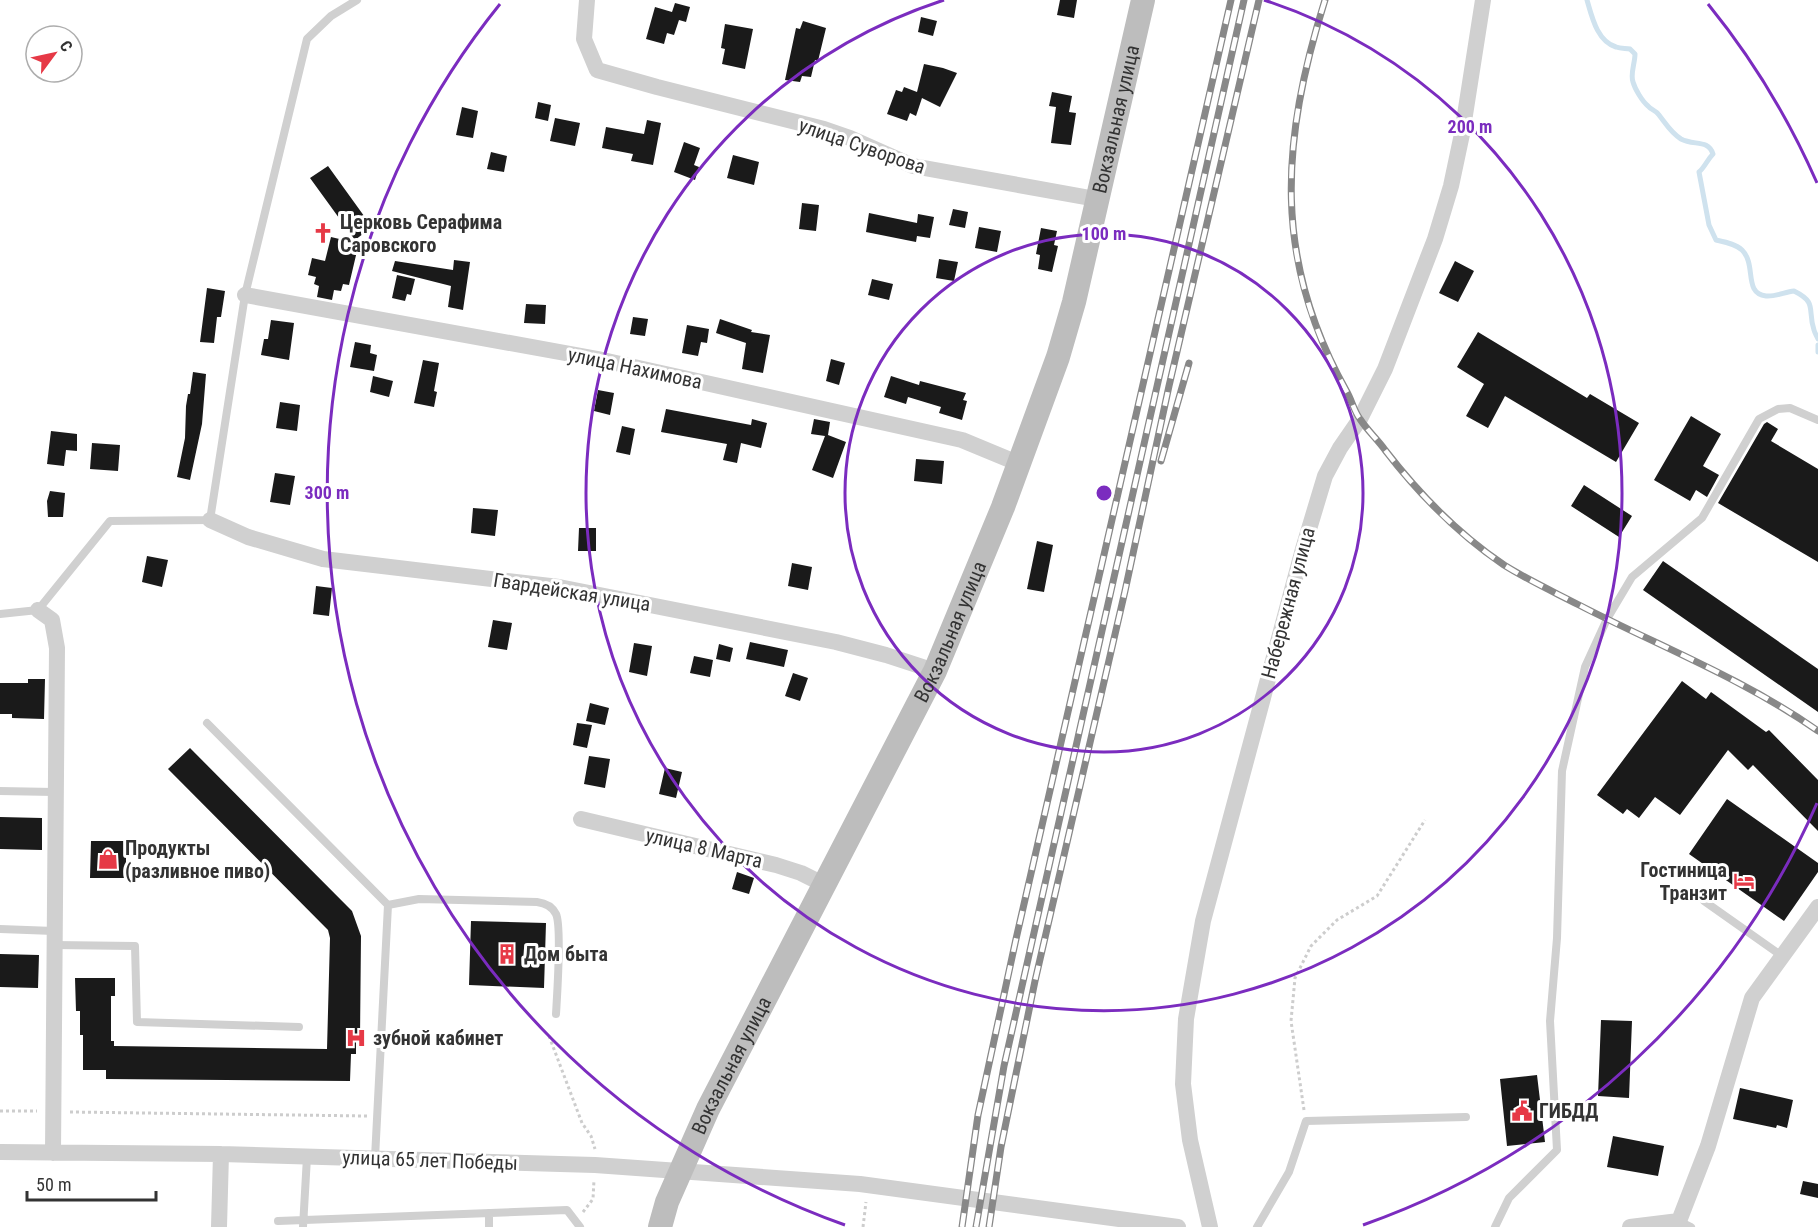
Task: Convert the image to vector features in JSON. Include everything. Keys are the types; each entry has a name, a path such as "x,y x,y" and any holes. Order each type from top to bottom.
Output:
{"main road":[{"name":"Вокзальная улица","path":"660,1227 667,1202 708,1109 935,671 987,548 1058,357 1074,302 1143,0"}],"street":[{"name":"улица Суворова","path":"587,0 584,39 597,70 824,129 913,166 1096,199"},
{"name":"Набережная улица","path":"1210,1227 1190,1140 1183,1084 1186,1019 1203,921 1325,476 1340,448 1360,419 1385,369 1435,239 1451,186 1464,124 1483,0"},
{"name":"улица Нахимова","path":"244,295 610,361 962,440 1020,464"},
{"name":"Гвардейская улица","path":"210,520 248,537 323,559 559,587 836,642 935,671"},
{"path":"38,610 52,620 57,648 54,792 53,1153"},
{"name":"улица 8 Марта","path":"581,819 776,865 801,873 825,885"},
{"path":"1630,1227 1685,1224 1752,998 1818,907"},
{"name":"улица 65 лет Победы","path":"0,1152 221,1154 595,1165 863,1191 1178,1227"},
{"path":"219,1227 221,1154"}],"lane":[{"path":"0,614 38,610 110,521 210,520 244,295 307,39 331,16 357,0"},
{"path":"1495,1227 1509,1198 1557,1150 1550,1021 1557,938 1562,771 1585,667 1607,619 1632,577 1702,518 1759,419 1778,409 1790,408 1818,420"},
{"path":"207,723 388,905 375,1158"},
{"path":"0,791 54,792"},
{"path":"388,905 419,899 537,902 551,908 559,922 556,1014"},
{"path":"1704,901 1782,956"},
{"path":"0,929 54,938 135,946 137,1022 299,1027"},
{"path":"1257,1227 1289,1172 1306,1121 1466,1117"},
{"path":"304,1223 307,1156"},
{"path":"278,1221 304,1223 567,1210 578,1224"},
{"path":"489,1213 489,1227"}],"path":[{"path":"1306,1121 1291,1021 1295,978 1311,946 1337,920 1377,896 1425,820"},
{"path":"549,1036 582,1123 596,1148 593,1199 578,1224"},
{"path":"0,1110 377,1117"},
{"path":"863,1191 863,1227"}],"building":[{"path":"1060,0 1077,0 1074,18 1057,15"},
{"path":"675,3 690,7 686,22 679,20 674,35 667,33 664,44 646,39 655,7 672,12"},
{"path":"921,17 937,21 933,36 918,32"},
{"path":"803,21 826,28 818,61 815,60 811,77 802,76 800,82 785,80 796,28 800,29"},
{"path":"725,24 753,29 745,69 722,64 725,49 721,48"},
{"path":"924,64 957,73 940,107 922,98 916,116 910,113 907,121 887,114 896,90 902,92 904,87 917,92"},
{"path":"1052,92 1072,96 1069,112 1076,113 1071,145 1051,143 1056,107 1049,106"},
{"path":"538,102 551,105 548,121 535,118"},
{"path":"462,107 478,111 473,138 456,135"},
{"path":"555,118 580,123 575,146 550,141"},
{"path":"647,120 661,123 653,165 631,161 633,154 602,148 606,127 644,134"},
{"path":"684,142 700,148 694,165 699,167 695,180 674,172"},
{"path":"491,152 507,156 504,172 487,169"},
{"path":"733,155 759,162 754,185 727,178"},
{"path":"328,166 372,227 355,240 310,178"},
{"path":"802,203 819,205 816,231 799,229"},
{"path":"953,209 968,212 965,228 949,225"},
{"path":"869,213 917,223 918,214 934,217 930,238 917,236 916,242 866,232"},
{"path":"979,227 1001,231 997,252 975,248"},
{"path":"1041,228 1057,231 1054,245 1058,246 1052,272 1038,269 1040,255 1036,254"},
{"path":"331,237 352,242 343,248 357,251 349,285 343,284 341,291 334,290 332,300 317,297 319,286 314,284 316,277 308,275 312,258 325,261"},
{"path":"939,259 958,262 954,281 936,278"},
{"path":"454,260 470,262 463,310 448,307 451,286 392,271 395,261 453,270"},
{"path":"1455,261 1474,271 1458,302 1439,293"},
{"path":"397,275 415,279 411,295 407,294 405,301 392,298"},
{"path":"872,279 893,284 889,300 868,295"},
{"path":"207,288 225,291 221,317 217,317 214,343 200,342"},
{"path":"526,304 546,305 545,324 524,323"},
{"path":"633,317 648,319 645,336 630,334"},
{"path":"720,319 752,330 751,332 770,335 763,373 742,369 746,343 716,333"},
{"path":"271,320 294,323 289,360 261,355 264,339 268,339"},
{"path":"687,325 709,329 707,343 701,342 698,356 682,353"},
{"path":"1478,332 1587,398 1590,394 1639,423 1616,462 1505,396 1488,428 1466,416 1484,384 1457,367"},
{"path":"355,342 371,345 370,353 377,355 374,371 350,367"},
{"path":"831,359 845,363 839,385 826,381"},
{"path":"423,360 439,363 434,391 437,392 434,407 414,403"},
{"path":"193,372 206,374 202,424 190,480 177,477 185,438 186,406"},
{"path":"373,376 393,381 389,397 370,392"},
{"path":"891,376 919,385 920,381 966,393 963,400 967,401 962,420 939,413 941,407 908,397 906,404 884,397"},
{"path":"598,390 614,393 610,415 594,411"},
{"path":"280,402 300,405 297,431 276,428"},
{"path":"666,409 751,425 752,419 767,423 761,448 741,443 737,463 723,460 727,444 661,432"},
{"path":"1691,416 1721,434 1703,466 1719,475 1707,497 1696,490 1690,501 1654,480"},
{"path":"814,419 830,422 828,435 846,442 833,478 812,470 825,436 811,434"},
{"path":"1767,422 1778,429 1771,441 1818,469 1818,562 1718,503"},
{"path":"622,426 635,429 630,455 616,452"},
{"path":"51,431 77,434 77,451 66,450 64,466 47,464"},
{"path":"92,443 120,445 118,471 90,469"},
{"path":"916,459 944,461 942,484 914,481"},
{"path":"275,473 295,476 290,505 270,502"},
{"path":"1584,485 1632,516 1619,537 1571,506"},
{"path":"50,491 65,493 63,517 48,517 47,501"},
{"path":"473,508 498,510 495,536 471,533"},
{"path":"579,528 596,528 596,551 578,551"},
{"path":"1037,541 1053,545 1044,592 1027,589"},
{"path":"147,556 168,560 162,587 142,582"},
{"path":"1663,561 1818,669 1818,712 1643,590"},
{"path":"792,563 812,567 808,590 788,586"},
{"path":"316,586 332,588 329,616 313,614"},
{"path":"493,620 512,623 507,650 488,647"},
{"path":"750,642 788,650 784,667 746,659"},
{"path":"634,643 652,646 647,676 629,672"},
{"path":"719,644 733,648 730,662 716,659"},
{"path":"694,656 713,660 710,677 690,673"},
{"path":"793,673 808,678 800,701 785,696"},
{"path":"28,679 45,679 44,719 12,718 12,714 0,714 0,683 28,683"},
{"path":"1682,681 1706,699 1711,692 1766,732 1769,730 1818,780 1818,831 1753,765 1748,770 1728,750 1680,815 1655,797 1639,818 1627,809 1623,814 1597,795"},
{"path":"590,703 609,708 605,725 586,721"},
{"path":"577,723 592,725 587,748 573,745"},
{"path":"190,748 352,911 361,936 360,1038 356,1038 356,1054 351,1054 350,1081 106,1079 106,1070 83,1070 83,1035 80,1035 80,1011 76,1011 75,978 115,978 115,996 111,996 111,1041 114,1041 114,1046 327,1049 330,938 328,930 168,769"},
{"path":"589,756 610,759 605,788 584,784"},
{"path":"665,768 682,772 676,798 659,794"},
{"path":"1727,799 1818,863 1818,872 1784,921 1689,854"},
{"path":"0,817 42,818 42,850 0,849"},
{"name":"Продукты (разливное пиво)","path":"91,841 126,841 126,878 90,878"},
{"path":"737,872 754,878 749,894 732,889"},
{"name":"Дом быта","path":"471,921 546,923 544,988 469,985"},
{"path":"0,954 39,955 38,988 0,987"},
{"path":"1601,1020 1632,1021 1629,1098 1598,1096"},
{"name":"ГИБДД","path":"1537,1075 1545,1142 1507,1146 1500,1079"},
{"path":"1740,1088 1793,1100 1787,1128 1777,1125 1776,1128 1733,1119"},
{"path":"1613,1136 1664,1146 1658,1176 1607,1167"},
{"path":"1803,1181 1818,1184 1818,1198 1800,1194"}],"waterway":[{"path":"1587,0 1596,28 1604,40 1616,47 1630,49 1635,54 1632,79 1643,101 1658,113 1677,137 1708,146 1711,149 1713,154 1699,172 1709,225 1716,240 1742,250 1749,263 1752,284 1759,294 1769,296 1794,291 1806,299 1818,339"},
{"path":"1818,345 1818,352"}],"railway":[{"path":"962,1227 978,1115 1016,939 1231,0"},
{"path":"976,1227 1004,1066 1244,0"},
{"path":"989,1227 1001,1147 1035,981 1125,591 1169,386 1259,0"},
{"path":"1325,0 1299,102 1293,151 1291,199 1295,247 1306,294 1323,343 1360,419 1411,482 1440,512 1504,565 1579,605 1731,679 1790,712 1818,731"},
{"path":"1161,461 1189,363"}],"place":[{"name":"Церковь Серафима Саровского","path":"323,233"},
{"name":"Продукты (разливное пиво)","path":"108,859"},
{"name":"Гостиница Транзит","path":"1744,881"},
{"name":"Дом быта","path":"507,954"},
{"name":"зубной кабинет","path":"356,1038"},
{"name":"ГИБДД","path":"1522,1111"}]}
